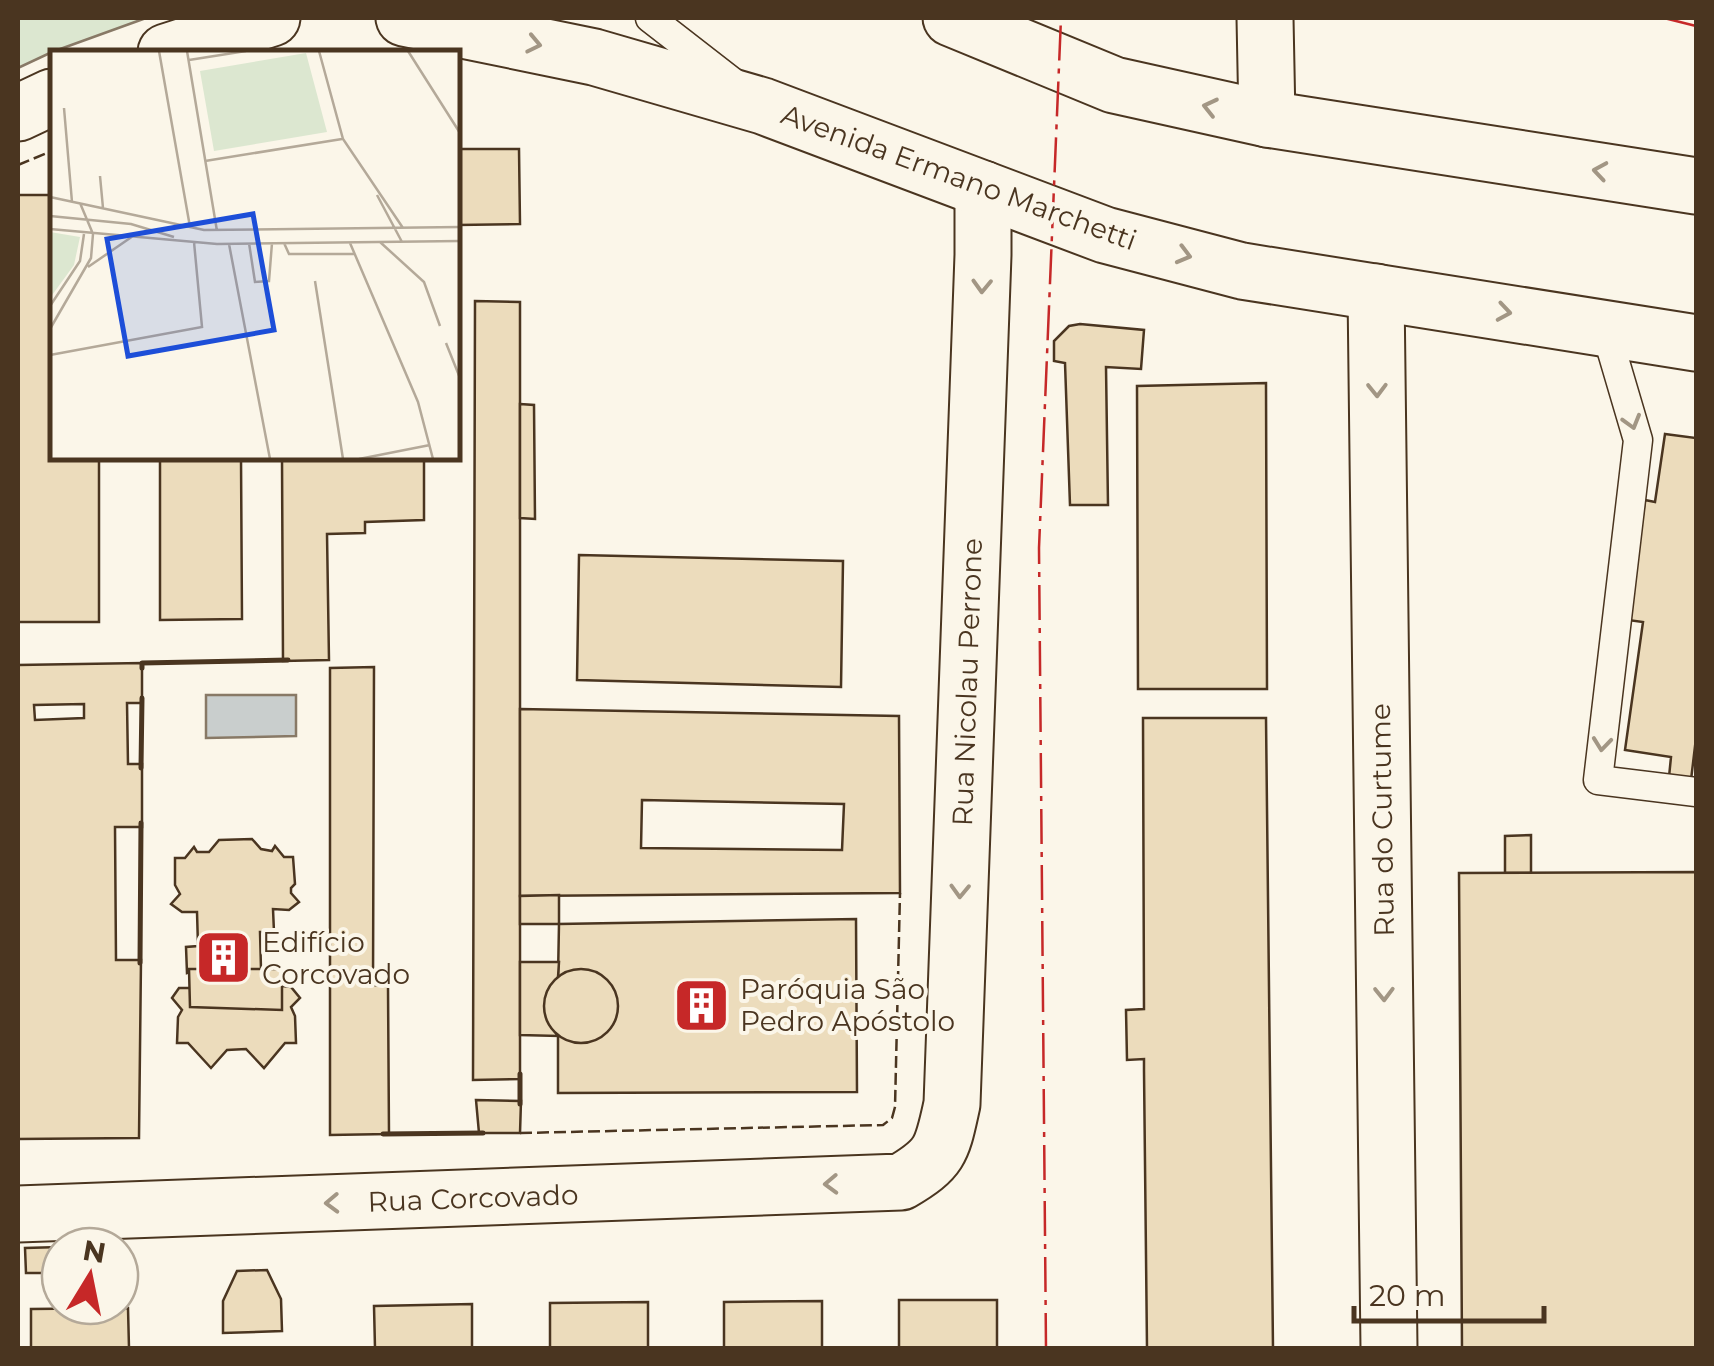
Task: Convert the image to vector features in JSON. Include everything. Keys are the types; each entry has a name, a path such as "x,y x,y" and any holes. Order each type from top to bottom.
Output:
{"street":[{"path":"172,50 272,18"},
{"name":"Avenida Ermano Marchetti","path":"404,18 594,57 763,106 1105,235 1208,262 1696,343"},
{"path":"951,18 1114,85 1267,120 1696,186"},
{"path":"1265,18 1267,120"},
{"path":"18,112 50,98"},
{"name":"Rua Nicolau Perrone","path":"925,1168 943,1145 952,1104 983,189"},
{"name":"Rua do Curtume","path":"1376,292 1389,1348"},
{"name":"Rua Corcovado","path":"18,1214 901,1182 925,1168"}],"lane":[{"path":"650,18 763,106"},
{"path":"1605,328 1638,440 1598,780 1696,792"}],"green space":[{"path":"18,18 146,18 50,50 18,68"}],"shaded area":[{"path":"206,695 296,695 296,736 206,738"}],"building":[{"path":"460,149 519,149 520,224 460,225"},
{"path":"18,195 50,195 50,460 99,460 99,622 18,622"},
{"path":"475,301 520,302 520,1079 473,1080"},
{"path":"1069,326 1144,330 1141,369 1106,367 1108,505 1070,505 1065,363 1054,361 1054,341"},
{"path":"1266,383 1267,689 1138,689 1137,386"},
{"path":"520,404 534,405 535,519 520,518"},
{"path":"1665,434 1696,438 1696,738 1691,780 1669,777 1671,757 1625,750 1643,622 1628,620 1645,500 1655,502"},
{"path":"160,460 241,460 242,619 160,620"},
{"path":"282,460 424,460 424,520 365,522 365,533 327,534 329,660 283,661"},
{"path":"579,555 843,561 841,687 577,680"},
{"path":"142,663 142,703 127,703 128,764 142,764 142,827 115,827 116,960 141,960 139,1138 18,1139 18,665","holes":["84,704 84,718 35,720 34,705"]},
{"path":"374,667 373,985 388,986 389,1134 330,1135 330,668"},
{"path":"520,709 899,716 900,893 520,896","holes":["642,800 844,804 842,850 641,848"]},
{"path":"1143,718 1266,718 1273,1348 1147,1348 1144,1059 1127,1060 1126,1010 1144,1009"},
{"path":"1531,835 1531,873 1505,873 1505,836"},
{"name":"Edifício Corcovado","path":"252,839 261,849 272,851 275,846 284,857 293,857 295,884 291,893 299,902 289,910 273,909 274,932 260,932 261,969 282,969 281,986 291,987 300,998 291,1007 296,1043 285,1043 264,1068 246,1049 227,1050 211,1068 188,1043 177,1043 182,1010 172,998 179,988 191,988 186,947 198,946 197,912 182,912 171,904 180,894 175,885 175,858 185,858 194,847 197,852 209,852 219,840"},
{"path":"1696,872 1696,1348 1462,1348 1459,873"},
{"path":"559,895 559,924 520,924 520,896"},
{"name":"Paróquia São Pedro Apóstolo","path":"856,919 857,1092 558,1093 558,1036 545,1007 547,993 558,977 559,924"},
{"path":"520,962 559,962 558,977 547,993 545,1007 558,1036 520,1035"},
{"path":"189,969 282,969 282,1010 190,1007"},
{"path":"581,969 607,980 618,1006 607,1032 581,1043 555,1032 544,1006 555,980"},
{"path":"476,1100 521,1101 520,1133 479,1133"},
{"path":"25,1248 40,1248 40,1273 26,1273"},
{"path":"267,1270 281,1299 282,1331 223,1333 223,1301 237,1271"},
{"path":"899,1300 997,1300 997,1348 899,1348"},
{"path":"822,1301 822,1348 724,1348 724,1302"},
{"path":"648,1302 648,1348 550,1348 550,1303"},
{"path":"472,1304 472,1348 375,1348 374,1306"},
{"path":"31,1309 40,1309 40,1326 128,1326 129,1348 31,1348"}],"fence":[{"path":"18,165 50,152"},
{"path":"520,1133 883,1125 892,1118 895,1107 900,893"}],"wall":[{"path":"142,668 142,663 288,660"},
{"path":"141,768 142,698"},
{"path":"140,963 141,823"},
{"path":"520,1074 520,1104"},
{"path":"383,1134 483,1133"}],"power":[{"path":"1046,1348 1039,548 1061,18"},
{"path":"1664,18 1696,26"}],"place":[{"name":"Edifício Corcovado","path":"223,958"},
{"name":"Paróquia São Pedro Apóstolo","path":"701,1005"}]}
